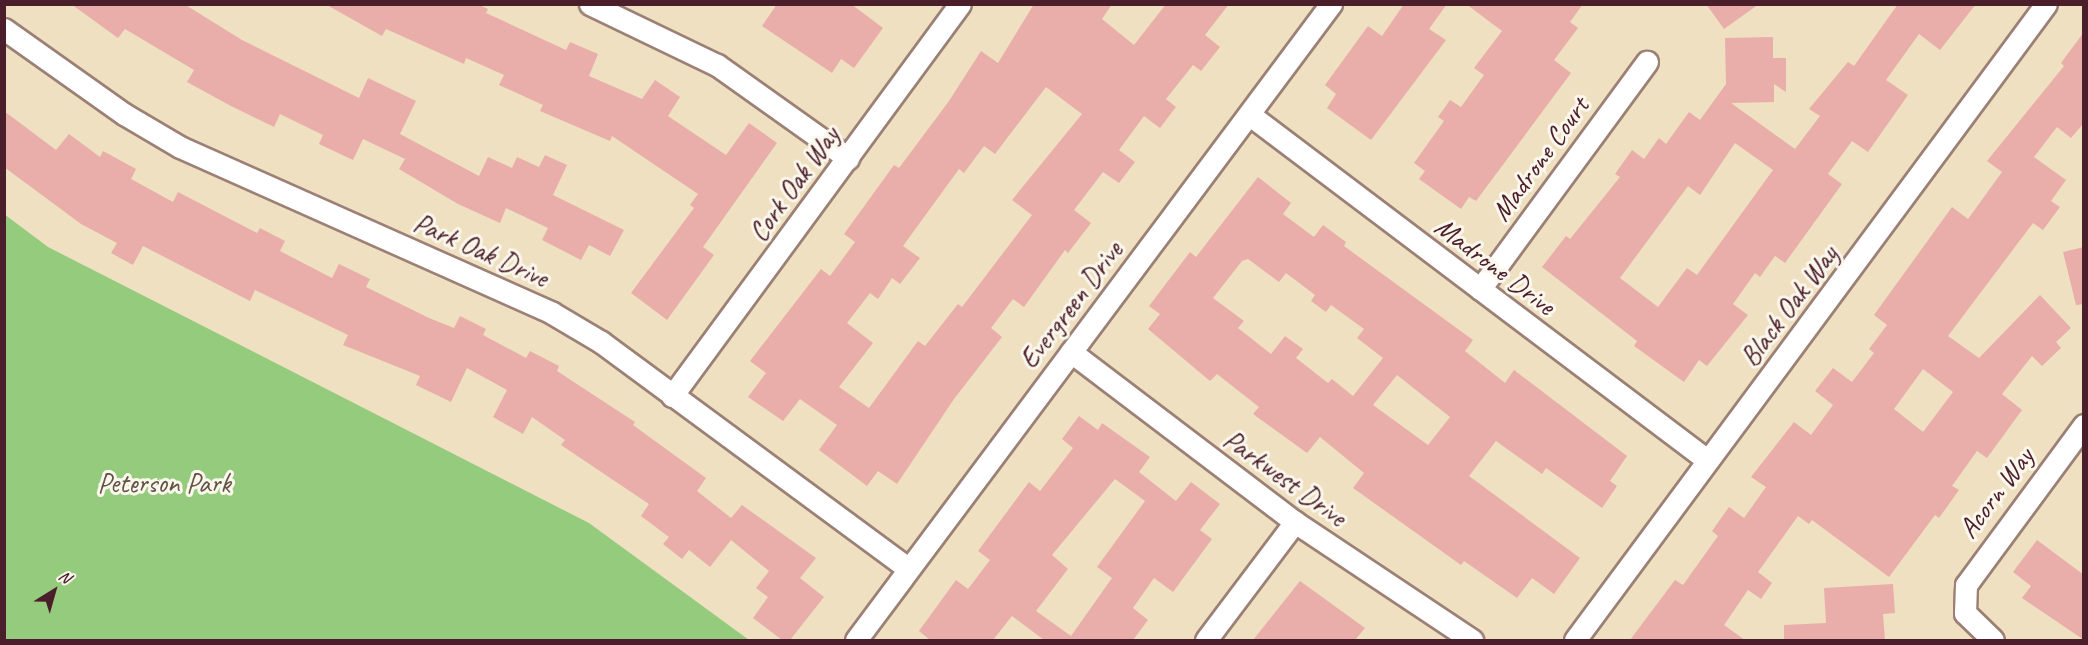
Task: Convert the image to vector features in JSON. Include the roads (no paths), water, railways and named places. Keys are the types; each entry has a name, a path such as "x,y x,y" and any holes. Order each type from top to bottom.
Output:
{"street":[{"path":"590,4 717,65 848,158"},
{"name":"Cork Oak Way","path":"672,396 960,4"},
{"name":"Evergreen Drive","path":"856,640 907,568 1250,115 1331,4"},
{"name":"Black Oak Way","path":"1575,640 2046,4"},
{"name":"Park Oak Drive","path":"4,29 124,114 180,147 552,312 601,342 907,568"},
{"name":"Madrone Court","path":"1479,289 1647,62"},
{"name":"Madrone Drive","path":"1250,115 1707,460"},
{"name":"Parkwest Drive","path":"1071,352 1295,522 1472,640"},
{"name":"Acorn Way","path":"1993,640 1965,613 1966,585 1986,553 2084,425"},
{"path":"1206,640 1295,522"}],"park label":[{"name":"Peterson Park","path":"164,483"}]}
